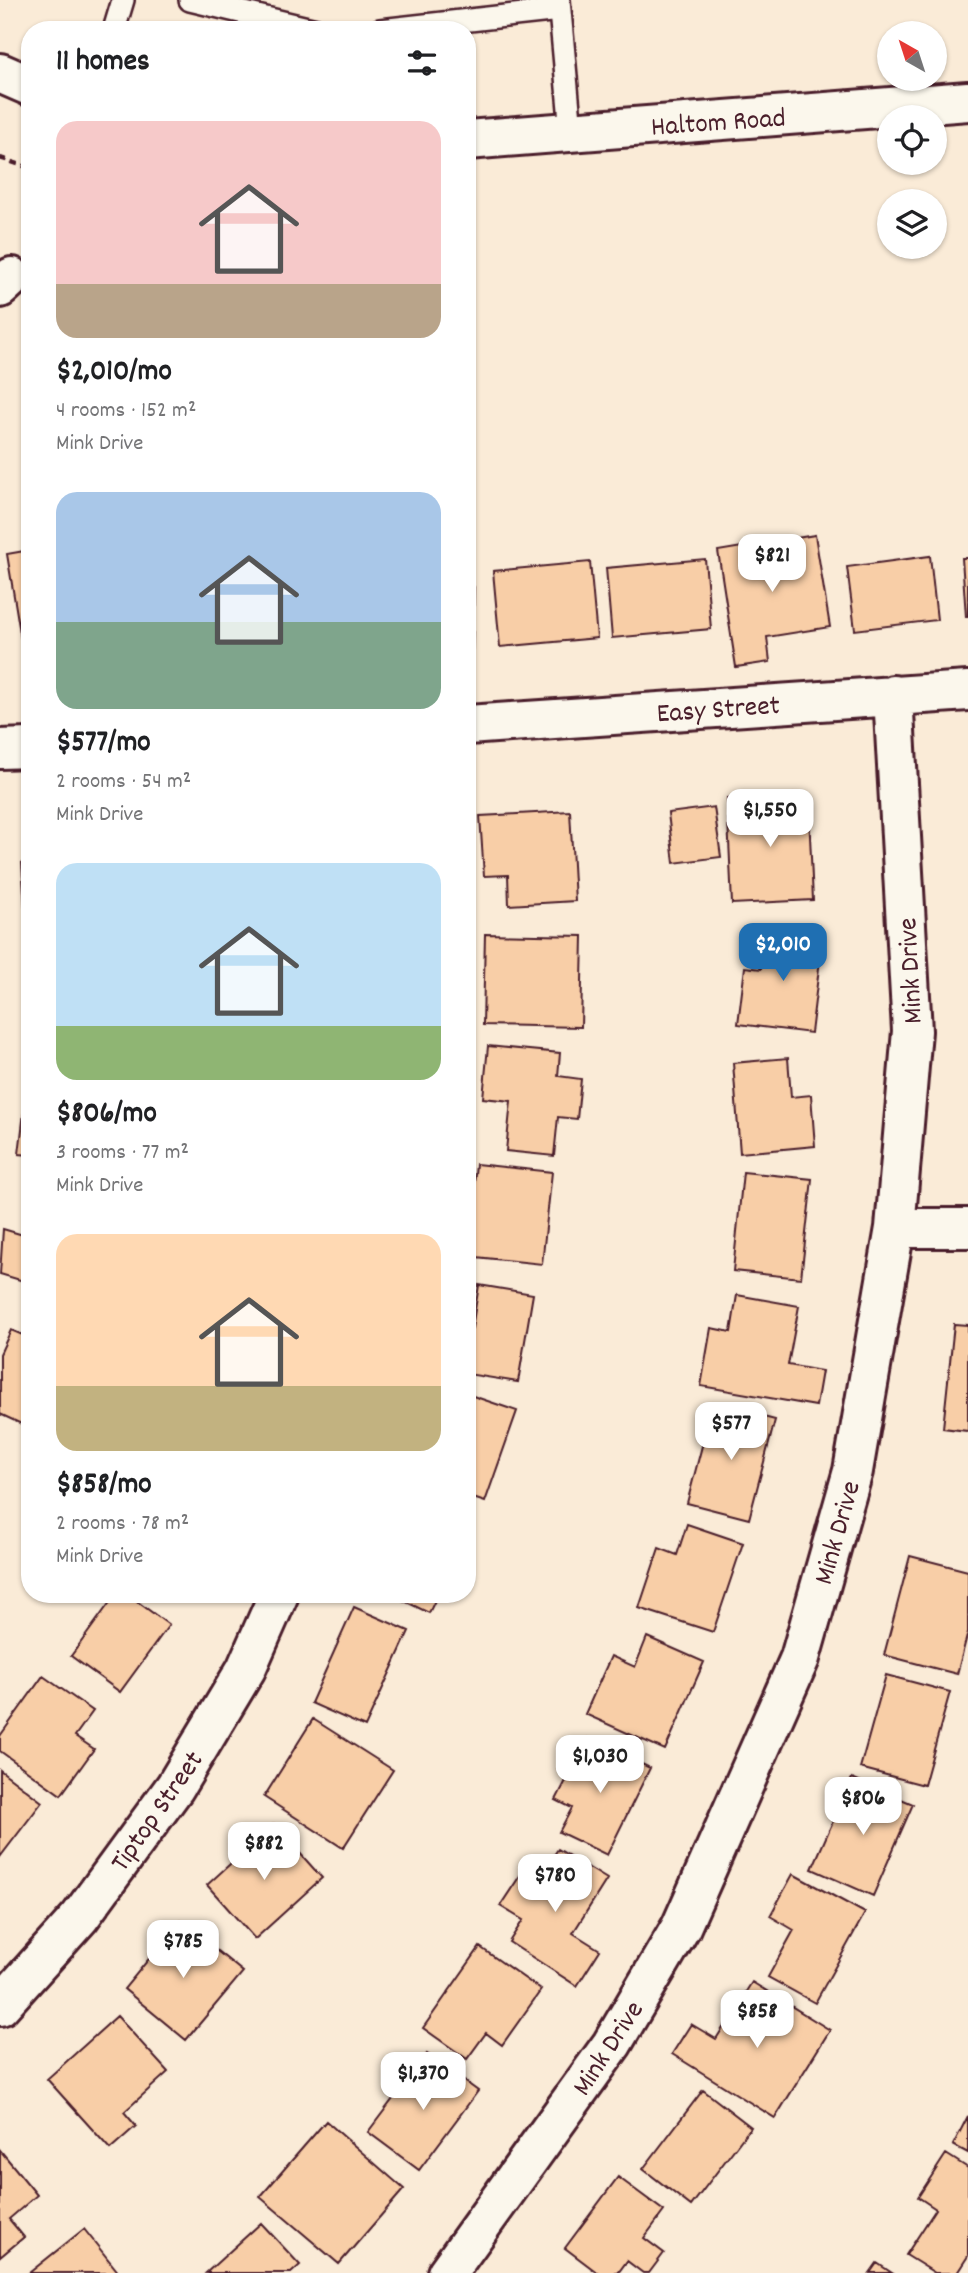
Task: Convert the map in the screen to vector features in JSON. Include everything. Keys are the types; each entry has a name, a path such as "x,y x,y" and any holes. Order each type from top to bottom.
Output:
{"street":[{"path":"0,73 21,82"},
{"name":"Haltom Road","path":"476,138 968,101"},
{"name":"Easy Street","path":"476,724 968,691"},
{"name":"Mink Drive","path":"447,2273 612,2044 681,1927 800,1658 853,1471 894,1228 912,1031 893,695"},
{"path":"0,749 21,748"},
{"path":"894,1228 968,1228"},
{"name":"Tiptop Street","path":"0,2006 80,1917 175,1787 246,1669 275,1603"}],"lane":[{"path":"117,21 123,0"},
{"path":"190,0 227,3 274,21"},
{"path":"445,21 560,5 571,131"}],"path":[{"path":"0,158 21,165"}],"building":[{"path":"815,535 830,627 767,637 770,662 736,667 718,551"},
{"path":"21,552 21,639 7,554"},
{"path":"930,556 937,620 855,630 847,567"},
{"path":"962,558 968,558 968,617 966,617"},
{"path":"705,559 711,629 612,638 606,568"},
{"path":"590,562 597,638 500,647 493,571"},
{"path":"808,793 813,900 732,904 727,798"},
{"path":"714,807 721,857 674,863 668,813"},
{"path":"570,811 575,901 509,905 508,875 484,876 480,816"},
{"path":"766,928 823,935 811,1033 738,1024 745,967 761,969"},
{"path":"485,934 583,936 581,1027 483,1025"},
{"path":"488,1046 560,1053 558,1076 581,1079 577,1119 558,1117 554,1156 506,1151 511,1101 483,1098"},
{"path":"788,1058 791,1097 811,1095 815,1146 740,1153 733,1063"},
{"path":"476,1164 552,1172 542,1264 476,1257"},
{"path":"743,1172 812,1179 801,1278 733,1271"},
{"path":"3,1229 21,1234 21,1280 0,1274"},
{"path":"479,1285 533,1294 518,1382 476,1375 476,1303"},
{"path":"737,1295 799,1306 788,1365 822,1371 816,1406 701,1386 711,1328 731,1332"},
{"path":"954,1324 968,1325 968,1431 943,1428"},
{"path":"11,1330 21,1334 21,1424 0,1414 0,1354"},
{"path":"476,1397 517,1411 485,1502 476,1499"},
{"path":"713,1404 775,1420 749,1519 687,1503"},
{"path":"687,1524 743,1543 713,1632 639,1608 659,1548 677,1555"},
{"path":"910,1556 968,1571 968,1632 957,1674 884,1655"},
{"path":"109,1603 139,1603 169,1625 120,1692 71,1656"},
{"path":"408,1603 434,1603 429,1613"},
{"path":"354,1607 409,1631 365,1727 311,1703"},
{"path":"647,1637 704,1662 665,1750 585,1714 611,1656 635,1667"},
{"path":"886,1675 950,1692 924,1785 860,1768"},
{"path":"43,1676 93,1711 75,1736 94,1749 61,1795 0,1751 0,1736"},
{"path":"313,1719 393,1770 343,1848 264,1797"},
{"path":"588,1738 650,1768 607,1855 559,1832 572,1808 556,1800"},
{"path":"0,1770 42,1802 0,1857"},
{"path":"852,1778 913,1804 873,1896 812,1869"},
{"path":"274,1824 322,1878 255,1939 207,1885"},
{"path":"558,1849 607,1879 573,1933 600,1950 577,1986 509,1942 523,1920 500,1906 529,1862 543,1871"},
{"path":"793,1874 865,1913 815,2003 768,1977 794,1930 770,1916"},
{"path":"180,1921 243,1972 186,2040 124,1989"},
{"path":"480,1947 541,1990 502,2045 486,2033 467,2059 423,2028"},
{"path":"752,1982 830,2030 775,2118 672,2054 691,2024 716,2039"},
{"path":"117,2016 168,2072 124,2112 136,2126 110,2149 47,2079"},
{"path":"427,2054 478,2091 419,2170 368,2132"},
{"path":"703,2090 751,2127 691,2206 643,2169"},
{"path":"968,2116 968,2153 953,2145"},
{"path":"326,2121 404,2189 339,2264 260,2197"},
{"path":"0,2150 37,2195 9,2219 24,2237 0,2257"},
{"path":"946,2154 968,2168 968,2256 957,2273 935,2273 906,2255 936,2209 918,2197"},
{"path":"618,2177 664,2211 644,2238 664,2253 649,2273 643,2273 627,2261 618,2273 598,2273 565,2248"},
{"path":"261,2223 300,2265 291,2273 206,2273"},
{"path":"84,2229 119,2273 29,2273"},
{"path":"877,2263 892,2273 870,2273"}]}
